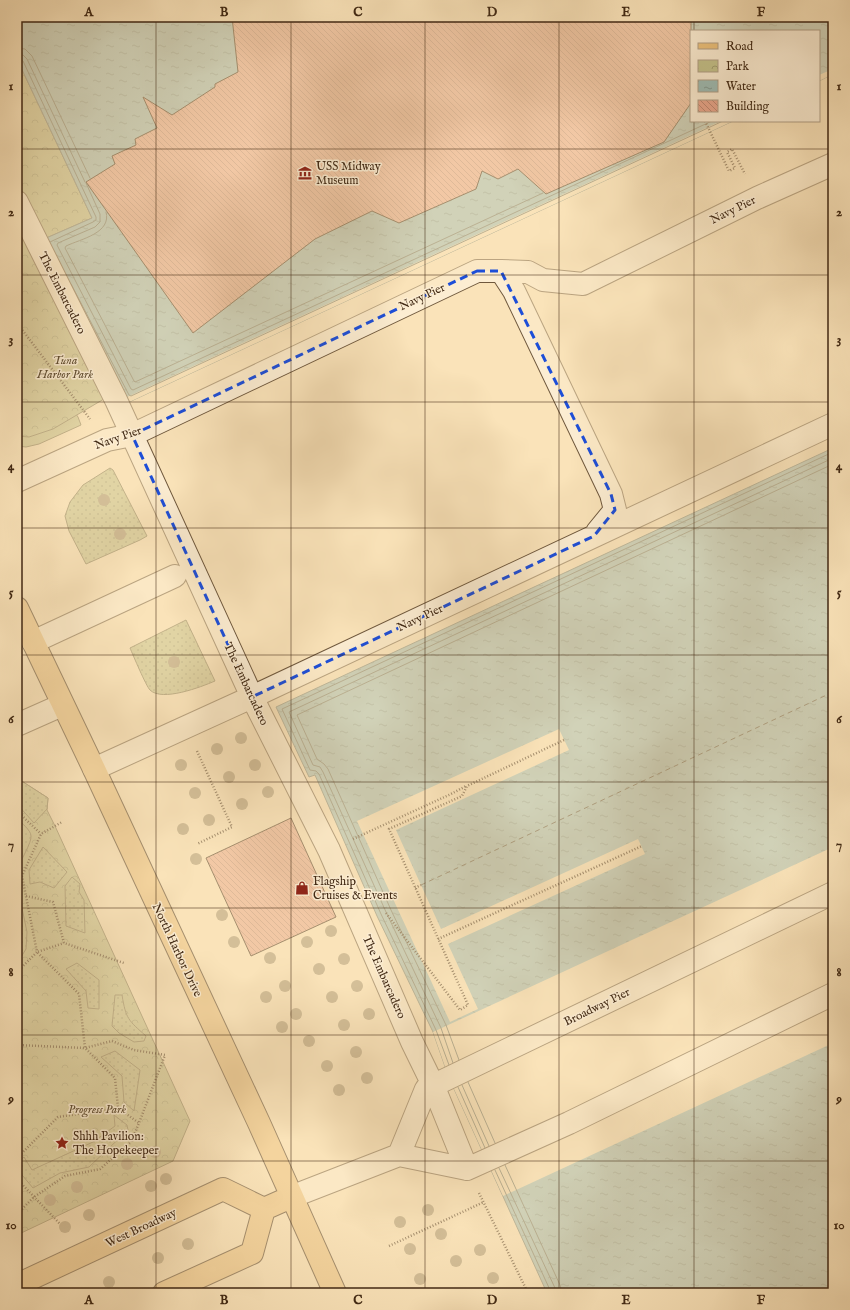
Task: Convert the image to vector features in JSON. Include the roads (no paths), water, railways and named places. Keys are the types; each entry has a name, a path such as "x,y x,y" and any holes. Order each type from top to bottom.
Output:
{"main road":[{"name":"North Harbor Drive","path":"17,608 62,705 94,769 259,1123 335,1293"},
{"name":"West Broadway","path":"17,1285 223,1189 264,1209"},
{"path":"164,1293 252,1253 264,1209 291,1197"}],"street":[{"name":"Navy Pier","path":"17,480 107,440 132,435 477,271 501,270 528,272 542,280 583,284 757,198 833,164"},
{"name":"The Embarcadero","path":"17,202 132,435 252,697 329,850 412,1042 433,1085 467,1169"},
{"path":"501,270 514,291 611,494 615,510 594,536"},
{"name":"Navy Pier","path":"94,769 252,697 833,424"},
{"path":"33,642 175,576"},
{"path":"17,725 62,705"},
{"name":"Broadway Pier","path":"399,1155 426,1089 833,894"},
{"path":"291,1197 399,1155 467,1169 569,1123 833,994"}],"water":[{"name":"USS Midway Museum","path":"17,17 833,17 833,74 820,80 820,30 690,30 690,122 731,122 127,403 44,239 92,218 17,59"},
{"path":"833,448 833,1293 547,1293 449,1078 433,1032 377,916 315,775 309,777 276,707"}],"place":[{"name":"USS Midway Museum","path":"305,173"},
{"name":"Flagship Cruises & Events","path":"302,888"},
{"name":"Shhh Pavilion: The Hopekeeper","path":"62,1143"}],"park label":[{"name":"Tuna Harbor Park","path":"65,367"},
{"name":"Progress Park","path":"97,1109"}]}
